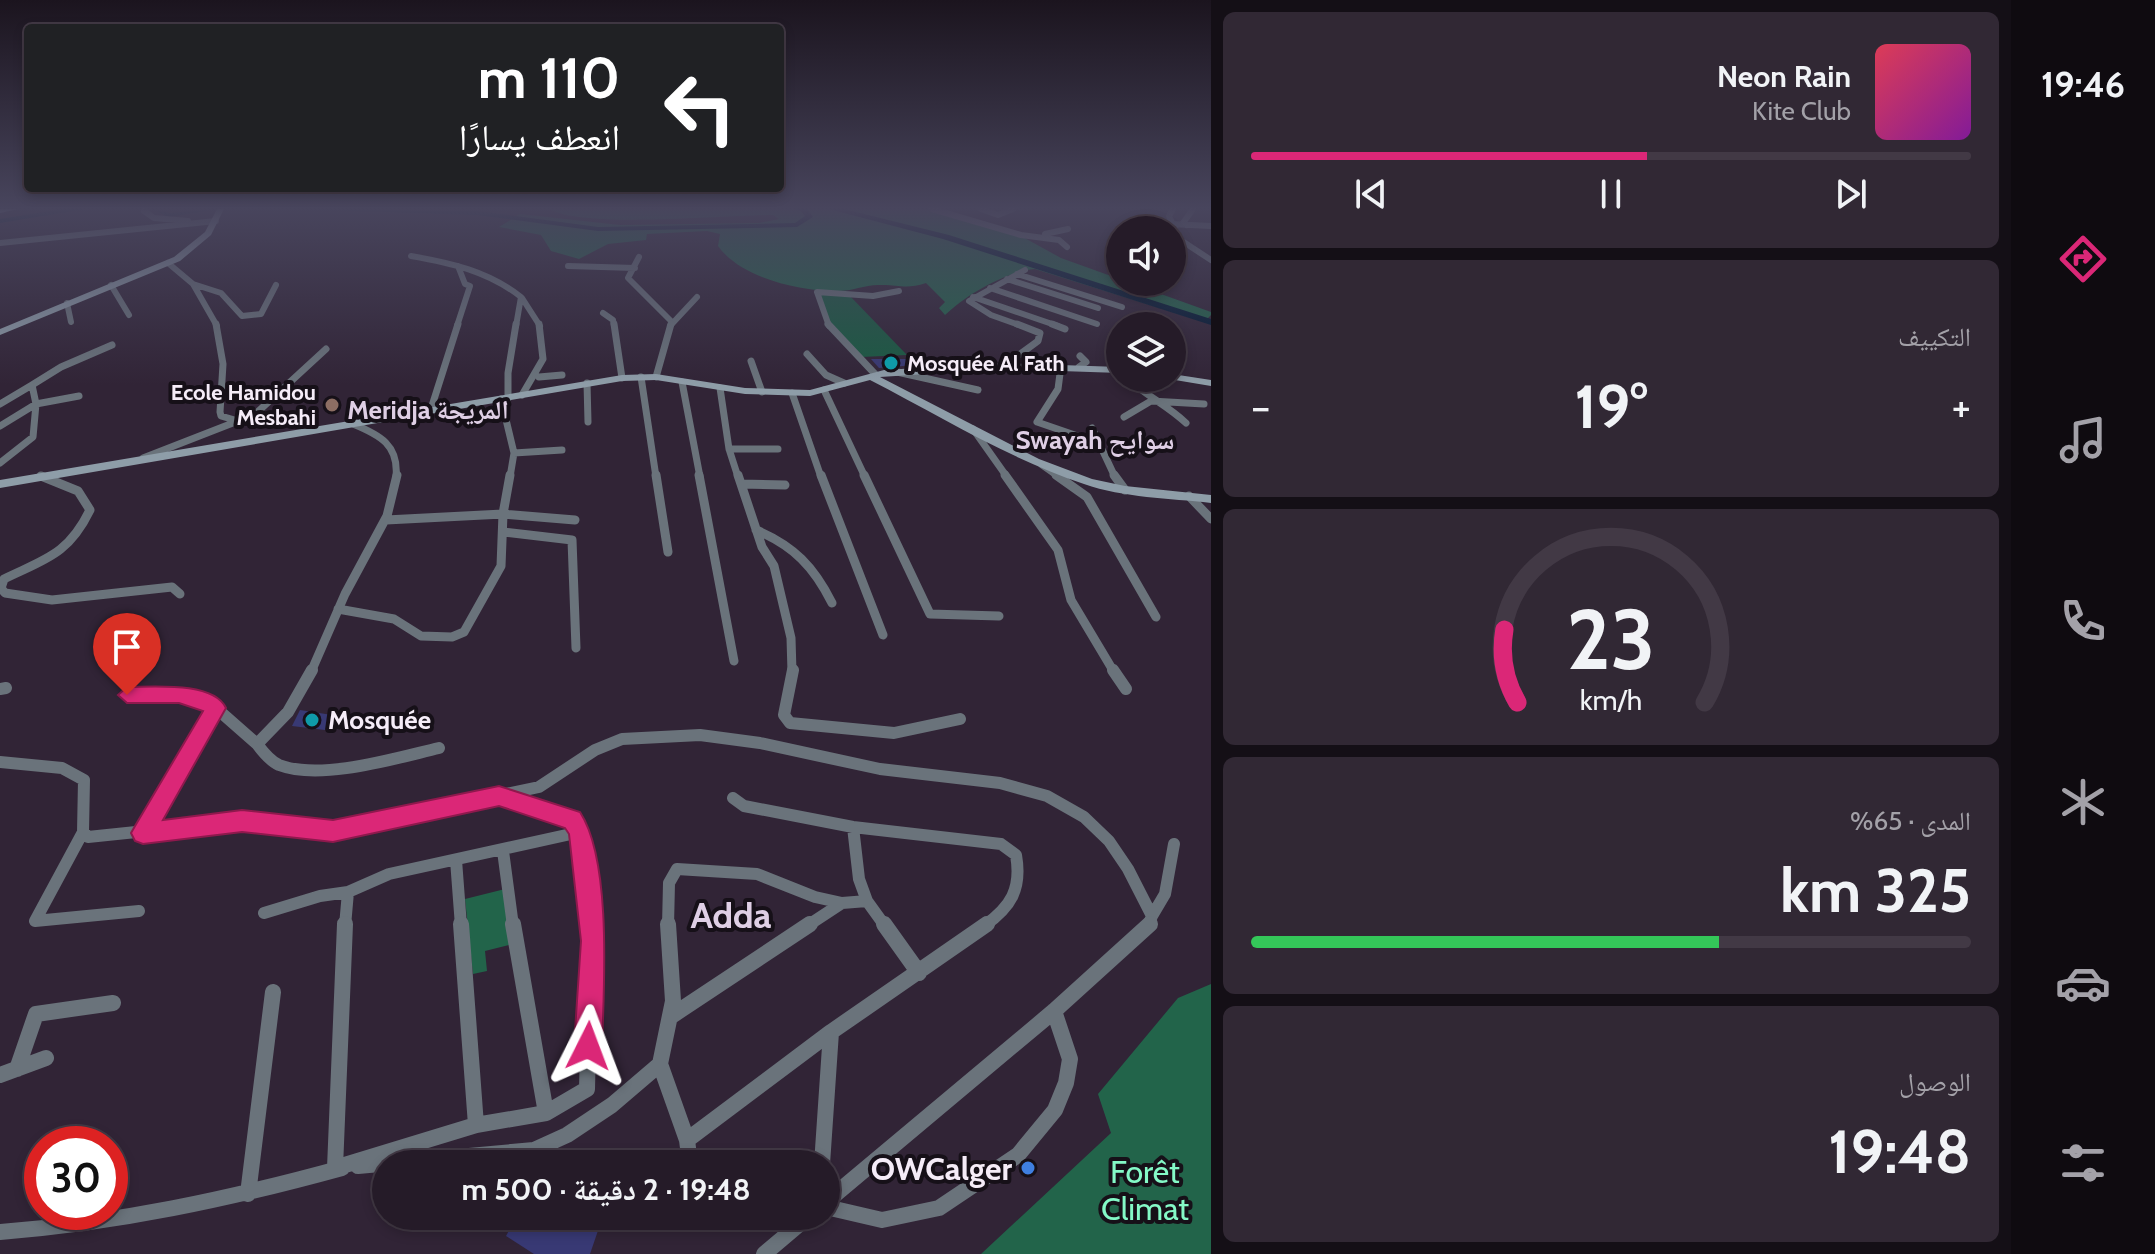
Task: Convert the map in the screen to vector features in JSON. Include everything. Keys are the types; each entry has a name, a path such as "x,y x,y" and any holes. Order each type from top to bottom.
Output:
{"street":[{"path":"0,332 156,268"},
{"path":"173,268 193,284 216,315 223,374 218,409 221,416 238,421"},
{"path":"430,412 470,286 465,284 459,268"},
{"path":"472,268 506,283 521,297 534,312 544,335 539,377 522,395"},
{"path":"619,268 635,268"},
{"path":"635,268 628,278 632,284 670,320"},
{"path":"1004,366 1042,337 1032,329 974,306 969,301 1025,270"},
{"path":"1017,274 1122,307"},
{"path":"1007,279 1098,308"},
{"path":"193,284 217,291 235,313 249,317 261,314 276,285"},
{"path":"111,285 129,315"},
{"path":"990,288 1097,324"},
{"path":"899,291 873,296 817,292 821,314 827,324 872,375 1035,461 1087,497 1156,617"},
{"path":"338,609 394,619 421,636 452,637 464,632 501,566 503,514 514,453 505,399 521,297"},
{"path":"656,377 664,333 670,320 697,297"},
{"path":"973,297 1065,329"},
{"path":"67,303 71,322"},
{"path":"603,313 613,320 622,378"},
{"path":"0,404 61,367 112,345"},
{"path":"143,458 251,418 326,349"},
{"path":"807,354 826,375 844,383"},
{"path":"751,361 762,392"},
{"path":"0,484 622,378 656,377 720,388 792,393 824,390 872,375 897,372 1061,366 1080,361 1106,368"},
{"path":"1061,366 1063,374 1053,402 1037,422 1098,443"},
{"path":"897,372 978,390"},
{"path":"539,377 562,375"},
{"path":"641,377 668,552"},
{"path":"1186,379 1211,383"},
{"path":"682,382 734,661"},
{"path":"587,383 588,422"},
{"path":"0,463 31,441 36,404 32,385"},
{"path":"720,388 729,449 756,530 774,566 791,638 793,669 783,709 790,723 894,733 960,719"},
{"path":"824,390 930,614 999,616"},
{"path":"1142,392 1178,413 1186,423"},
{"path":"792,393 840,531 853,554 883,635"},
{"path":"0,426 36,404 79,396"},
{"path":"1124,417 1140,401 1149,399 1204,404"},
{"path":"257,744 288,715 310,678 338,609 386,520 397,478 398,459 382,436 353,424"},
{"path":"971,426 1058,550 1065,567 1063,581 1075,610 1126,689"},
{"path":"1092,428 1108,467 1125,490"},
{"path":"729,449 778,449"},
{"path":"514,453 562,450"},
{"path":"1035,461 1089,482 1125,490 1211,499"},
{"path":"41,476 71,486 89,501 90,510 86,520 57,552 30,570 4,579 1,588 5,593 52,600 172,587 180,594"},
{"path":"741,484 785,485"},
{"path":"1189,496 1211,519"},
{"path":"386,520 503,514 575,520"},
{"path":"756,530 785,541 807,558 832,603"},
{"path":"503,532 572,540 576,648"},
{"path":"127,695 197,698 216,708 278,765 301,769 365,763 439,748"},
{"path":"143,833 216,708"},
{"path":"83,832 88,837 99,838 250,821 316,832 333,831 539,787 557,779 602,745 640,736 671,734 753,741 881,769 995,782 1041,792 1091,823 1123,855 1152,916"},
{"path":"1,763 62,768 84,780 83,832 62,864 35,921 139,911"},
{"path":"0,1232 89,1225 248,1194 476,1125 546,1113 587,1089 593,941 580,832 572,820 499,796"},
{"path":"687,1140 831,1032 1004,912 1018,894 1020,878 1016,855 1001,844 853,827 744,806 733,798"},
{"path":"853,827 859,879 867,901 919,973"},
{"path":"264,913 320,896 348,892 389,874 580,832"},
{"path":"840,1193 1054,1011 1150,924 1165,894 1174,844"},
{"path":"503,851 518,963 546,1113"},
{"path":"456,860 476,1125"},
{"path":"688,1150 660,1064 670,1017 673,964 667,909 669,883 677,869 757,874 815,897 842,903 867,901"},
{"path":"335,1168 341,972 348,892"},
{"path":"670,1017 842,903"},
{"path":"248,1194 273,992"},
{"path":"17,1069 36,1014 113,1003"},
{"path":"840,1209 882,1220 939,1208 1018,1155 1055,1110 1066,1083 1070,1059 1054,1011"},
{"path":"823,1150 831,1032"},
{"path":"0,1075 46,1058"},
{"path":"335,1168 534,1150 567,1135 612,1105 660,1064"},
{"path":"764,1254 792,1230"}],"green space":[{"path":"743,268 1087,268 1106,274 1106,291 1035,269 1011,274 987,285 945,315 939,308 945,302 926,283 873,285 835,291 770,280"},
{"path":"819,294 849,295 907,355 861,357 832,327"},
{"path":"1121,296 1167,296 1211,312 1211,315 1204,322 1186,316 1186,312 1172,312"},
{"path":"505,889 513,944 485,951 487,971 473,974 465,899"},
{"name":"Forêt Climat","path":"1211,984 1211,1254 981,1254 1111,1133 1098,1094 1178,998"}],"building":[{"name":"Mosquée Al Fath","path":"871,359 910,359 915,365 879,368"},
{"name":"Mosquée","path":"300,710 332,715 325,730 292,726"},
{"path":"509,1230 598,1230 590,1254 534,1254 506,1236"}],"waterway":[{"path":"1041,268 1211,322"}],"place":[{"name":"Mosquée Al Fath","path":"891,363"},
{"name":"Ecole Hamidou Mesbahi","path":"332,405"},
{"name":"Mosquée","path":"312,720"},
{"name":"OWCalger","path":"1028,1168"}],"district":[{"name":"Meridja المريجة","path":"428,410"},
{"name":"Swayah سوايح","path":"1095,440"},
{"name":"Adda","path":"731,915"}],"route":[{"path":"127,695 179,695 197,698 216,708 143,833 242,821 316,832 333,831 499,796 572,820 580,832 593,941 588,1046"}]}
